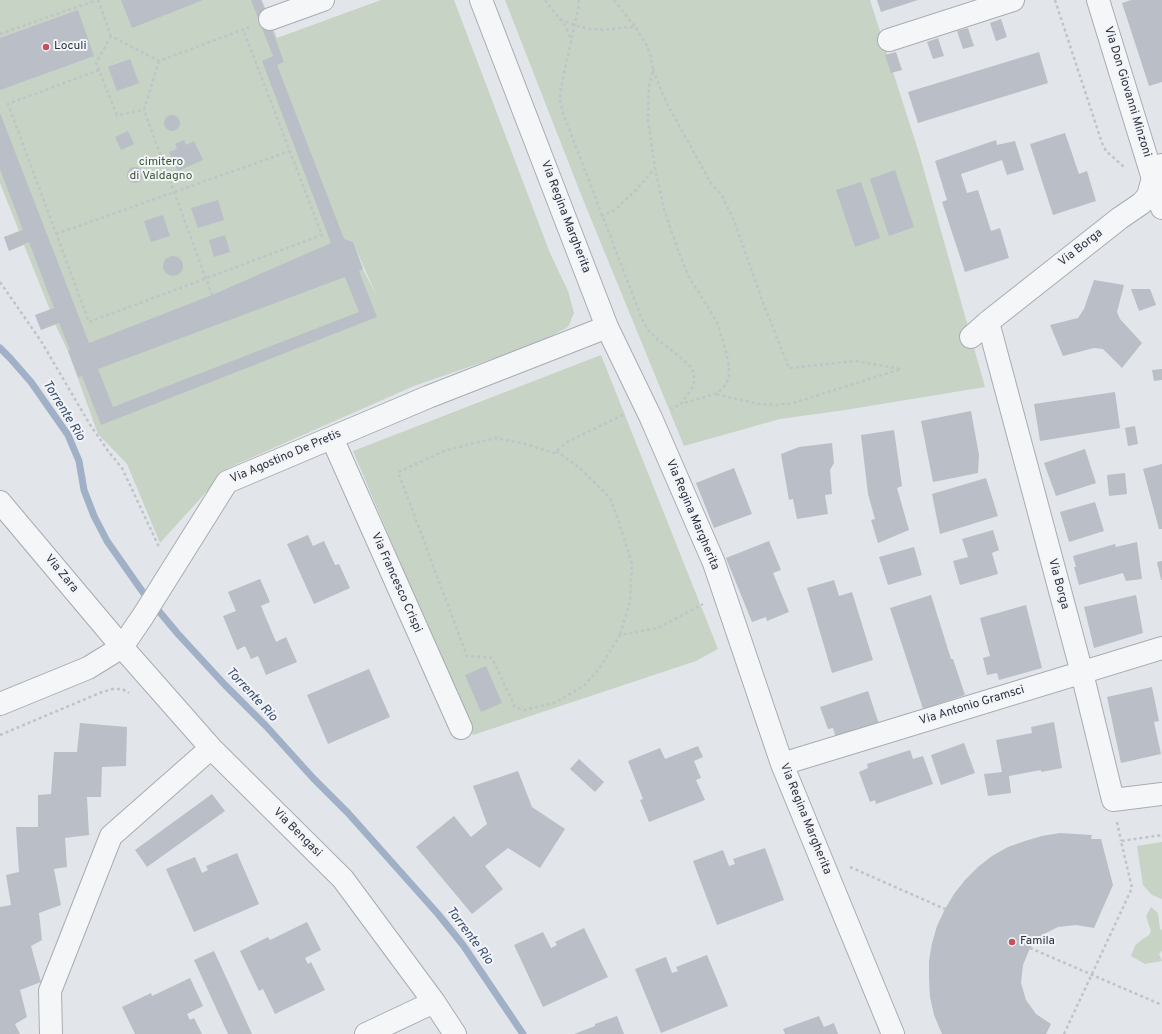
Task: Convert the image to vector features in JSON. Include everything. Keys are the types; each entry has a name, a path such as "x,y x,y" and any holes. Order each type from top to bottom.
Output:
{"street":[{"path":"262,22 323,0"},
{"name":"Via Regina Margherita","path":"481,0 607,327 651,418 714,563 782,764 893,1034"},
{"path":"889,40 1013,0"},
{"name":"Via Don Giovanni Minzoni","path":"1098,0 1158,172 1162,208"},
{"name":"Via Borga","path":"971,337 1120,218 1142,203 1148,196 1158,172"},
{"name":"Via Borga","path":"988,322 1082,672 1113,800 1162,794"},
{"name":"Via Agostino De Pretis","path":"0,704 88,668 122,647 227,482 428,397 607,327"},
{"name":"Via Francesco Crispi","path":"332,438 461,728"},
{"name":"Via Zara","path":"0,502 122,647"},
{"name":"Via Bengasi","path":"122,647 211,748 343,879 434,1002 455,1034"},
{"name":"Via Antonio Gramsci","path":"782,764 1162,648"},
{"path":"51,1034 50,992 111,836 211,748"},
{"path":"366,1034 434,1002"}],"path":[{"path":"0,34 97,0 111,36 160,61 262,22"},
{"path":"545,0 566,27 571,41"},
{"path":"579,0 560,87 560,100 568,130 642,319 648,330 658,340 683,359 691,367 694,374 694,382 691,390 681,404"},
{"path":"614,0 636,28 646,44 653,70 666,102 711,183 721,194 735,223 762,300 789,368 856,361 901,369 793,403 776,405 759,404 715,394"},
{"path":"1055,0 1102,143 1106,151 1127,170"},
{"path":"560,19 589,29 603,30 628,27 636,28"},
{"path":"99,70 8,104 89,322 322,235 243,29"},
{"path":"111,36 96,63 117,115 144,110"},
{"path":"160,61 144,110 212,295"},
{"path":"651,418 681,404 715,394 726,384 729,376 729,366 726,352 718,326 690,278 680,256 664,209 654,168 648,120 649,86 653,70"},
{"path":"56,234 290,151"},
{"path":"601,216 615,210 635,191 654,168"},
{"path":"0,282 41,341 89,423 108,451 122,468 160,549"},
{"path":"556,451 580,468 610,498 632,564 630,602 620,635 584,686 554,703 524,710 515,707 492,658 467,656 398,472 447,450 495,438 522,443 554,453 556,451 567,442 624,415"},
{"path":"620,635 658,628 704,605 701,597"},
{"path":"0,735 102,692 113,689 122,689 131,694"},
{"path":"1064,1034 1132,888 1121,841 1162,835"},
{"path":"844,864 945,909"},
{"path":"1030,948 1162,1005"}],"green space":[{"name":"cimitero di Valdagno","path":"0,0 262,0 277,38 381,0 454,0 550,253 568,291 574,313 568,327 538,343 414,386 228,468 160,543 127,464 98,434 68,351 55,324 41,330 35,315 50,310 24,245 9,251 4,237 19,231 0,183","holes":["355,247 378,299 363,269"]},
{"path":"505,0 870,0 919,153 985,387 780,419 684,446 582,197"},
{"path":"601,355 718,649 696,661 473,735 353,451"},
{"path":"1162,842 1162,899 1152,895 1143,885 1137,846"},
{"path":"1151,907 1158,913 1160,929 1162,930 1162,951 1159,954 1162,961 1145,964 1131,956 1135,946 1149,935 1151,931 1146,916"}],"building":[{"path":"121,0 203,0 132,28"},
{"path":"251,0 261,0 284,62 277,65 344,239 353,242 363,269 359,271 377,317 101,425 82,376 78,377 68,351 70,350 59,323 41,330 35,315 54,308 29,242 9,251 4,237 23,230 0,169 0,113 89,343 212,295 331,243 262,61 273,56","holes":["345,277 359,312 113,407 98,369"]},
{"path":"877,0 918,0 881,12"},
{"path":"1131,0 1162,0 1162,82 1149,86 1122,3"},
{"name":"Loculi","path":"78,10 94,56 0,90 0,38"},
{"path":"1001,19 1007,37 996,41 990,23"},
{"path":"968,28 974,46 963,49 957,31"},
{"path":"938,38 944,56 933,59 927,42"},
{"path":"896,52 902,70 891,73 885,55"},
{"path":"1039,52 1048,83 918,123 908,92"},
{"path":"130,59 139,83 117,91 108,67"},
{"path":"169,115 175,115 180,120 178,129 175,131 169,131 164,126 164,120"},
{"path":"128,131 134,144 121,150 115,137"},
{"path":"1065,133 1079,174 1087,171 1096,201 1053,215 1030,144"},
{"path":"184,140 186,145 194,141 203,160 178,171 169,152 177,149 175,144"},
{"path":"996,140 997,145 1015,141 1024,170 1007,175 1002,160 961,174 967,193 978,190 991,231 1000,228 1009,258 965,272 942,202 947,200 935,161"},
{"path":"132,167 138,167 143,172 141,181 138,183 132,183 127,178 127,172"},
{"path":"895,170 914,227 889,236 870,179"},
{"path":"861,182 880,238 855,247 836,190"},
{"path":"218,200 224,220 198,228 191,208"},
{"path":"163,215 170,236 151,242 144,221"},
{"path":"225,235 230,252 214,257 209,240"},
{"path":"173,256 180,259 183,266 180,273 173,276 166,273 163,266 166,259"},
{"path":"1094,280 1124,285 1117,312 1120,319 1142,343 1122,368 1103,349 1094,348 1063,356 1050,325 1078,318 1084,309"},
{"path":"1131,289 1150,289 1156,305 1139,311"},
{"path":"1162,369 1162,380 1154,381 1152,370"},
{"path":"1115,392 1120,428 1040,441 1034,404"},
{"path":"971,411 979,455 978,473 933,482 921,421"},
{"path":"1135,426 1138,444 1128,446 1125,428"},
{"path":"894,430 902,486 897,488 909,530 878,543 871,520 875,519 868,494 861,435"},
{"path":"832,443 834,463 830,470 832,494 825,495 828,514 797,519 793,499 789,500 781,454 799,447"},
{"path":"1085,449 1096,483 1056,496 1044,463"},
{"path":"1162,464 1162,529 1159,529 1143,469"},
{"path":"734,468 752,514 714,528 696,483"},
{"path":"1125,473 1127,494 1109,496 1107,475"},
{"path":"986,478 998,516 940,534 932,494"},
{"path":"1095,502 1104,531 1069,542 1060,512"},
{"path":"993,530 999,550 992,553 998,574 960,585 953,561 968,557 962,539"},
{"path":"308,535 313,546 324,541 335,565 339,564 350,588 314,604 287,544"},
{"path":"769,541 781,570 773,573 789,612 767,621 766,617 752,622 726,558"},
{"path":"1137,542 1142,579 1126,581 1123,573 1079,585 1074,567 1076,567 1073,556 1115,544 1116,547"},
{"path":"914,547 922,575 888,585 879,557"},
{"path":"1162,561 1162,580 1161,580 1157,562"},
{"path":"260,579 270,602 261,606 276,642 286,637 297,662 266,675 258,656 251,659 245,646 237,650 223,616 236,611 228,592"},
{"path":"834,580 839,596 852,592 873,660 832,673 807,588"},
{"path":"931,595 951,659 953,659 965,695 923,709 890,608"},
{"path":"1136,595 1143,633 1094,648 1084,607"},
{"path":"1026,605 1042,668 999,680 997,673 987,675 983,658 990,656 980,618"},
{"path":"486,666 502,703 481,712 465,675"},
{"path":"369,669 390,717 328,744 307,695"},
{"path":"1152,687 1159,721 1154,722 1161,754 1121,763 1107,697"},
{"path":"868,691 880,727 837,741 833,728 828,729 820,707"},
{"path":"1054,722 1062,768 1009,776 1011,793 988,796 984,774 1002,772 996,740 1032,733 1031,727"},
{"path":"80,723 127,727 126,766 102,767 101,797 87,797 89,835 65,838 67,867 54,869 61,905 39,913 42,940 31,946 41,982 20,990 27,1017 15,1024 20,1034 0,1034 0,907 11,905 6,875 19,872 16,827 38,827 38,795 51,794 54,752 77,752"},
{"path":"964,743 975,773 941,785 931,755"},
{"path":"698,746 703,757 694,761 701,778 696,780 705,800 649,822 640,800 643,799 628,761 660,748 665,759"},
{"path":"910,750 913,759 923,756 933,784 876,804 875,800 870,802 859,772 868,768 867,764"},
{"path":"579,759 604,782 595,792 570,769"},
{"path":"518,771 532,807 565,829 540,868 508,848 485,866 503,889 472,914 416,847 454,816 471,837 487,824 473,786"},
{"path":"212,794 225,811 147,867 135,850"},
{"path":"1060,833 1092,835 1091,839 1101,839 1113,885 1094,928 1076,925 1058,927 1042,935 1030,948 1023,965 1021,983 1026,1000 1036,1014 1051,1024 1046,1034 942,1034 934,1015 930,997 929,961 937,926 945,909 965,880 992,856 1008,847 1025,841"},
{"path":"765,848 784,900 717,925 693,861 723,850 729,866 735,864 733,859"},
{"path":"237,853 259,904 194,932 166,869 195,857 202,873 208,870 206,866"},
{"path":"307,922 321,950 305,958 308,964 311,962 325,990 275,1014 263,989 259,991 240,951 268,937 270,940"},
{"path":"584,928 608,977 543,1007 514,945 543,932 551,948 557,945 555,942"},
{"path":"214,951 252,1034 228,1034 194,960"},
{"path":"707,955 728,1006 661,1033 635,969 666,957 672,973 678,971 676,967"},
{"path":"190,978 203,1006 187,1014 190,1020 194,1018 202,1034 135,1034 122,1007 151,993 152,996"},
{"path":"617,1016 624,1034 574,1034 595,1026 595,1024"},
{"path":"819,1016 824,1027 834,1023 838,1034 785,1034 783,1029"}],"waterway":[{"name":"Torrente Rio","path":"0,348 31,382 68,435 79,461 84,490 94,516 107,541 142,591 178,634 225,685 266,726 313,778 348,813 438,914 463,945 523,1034"}],"place":[{"name":"Loculi","path":"46,47"},
{"name":"Famila","path":"1012,942"}]}
